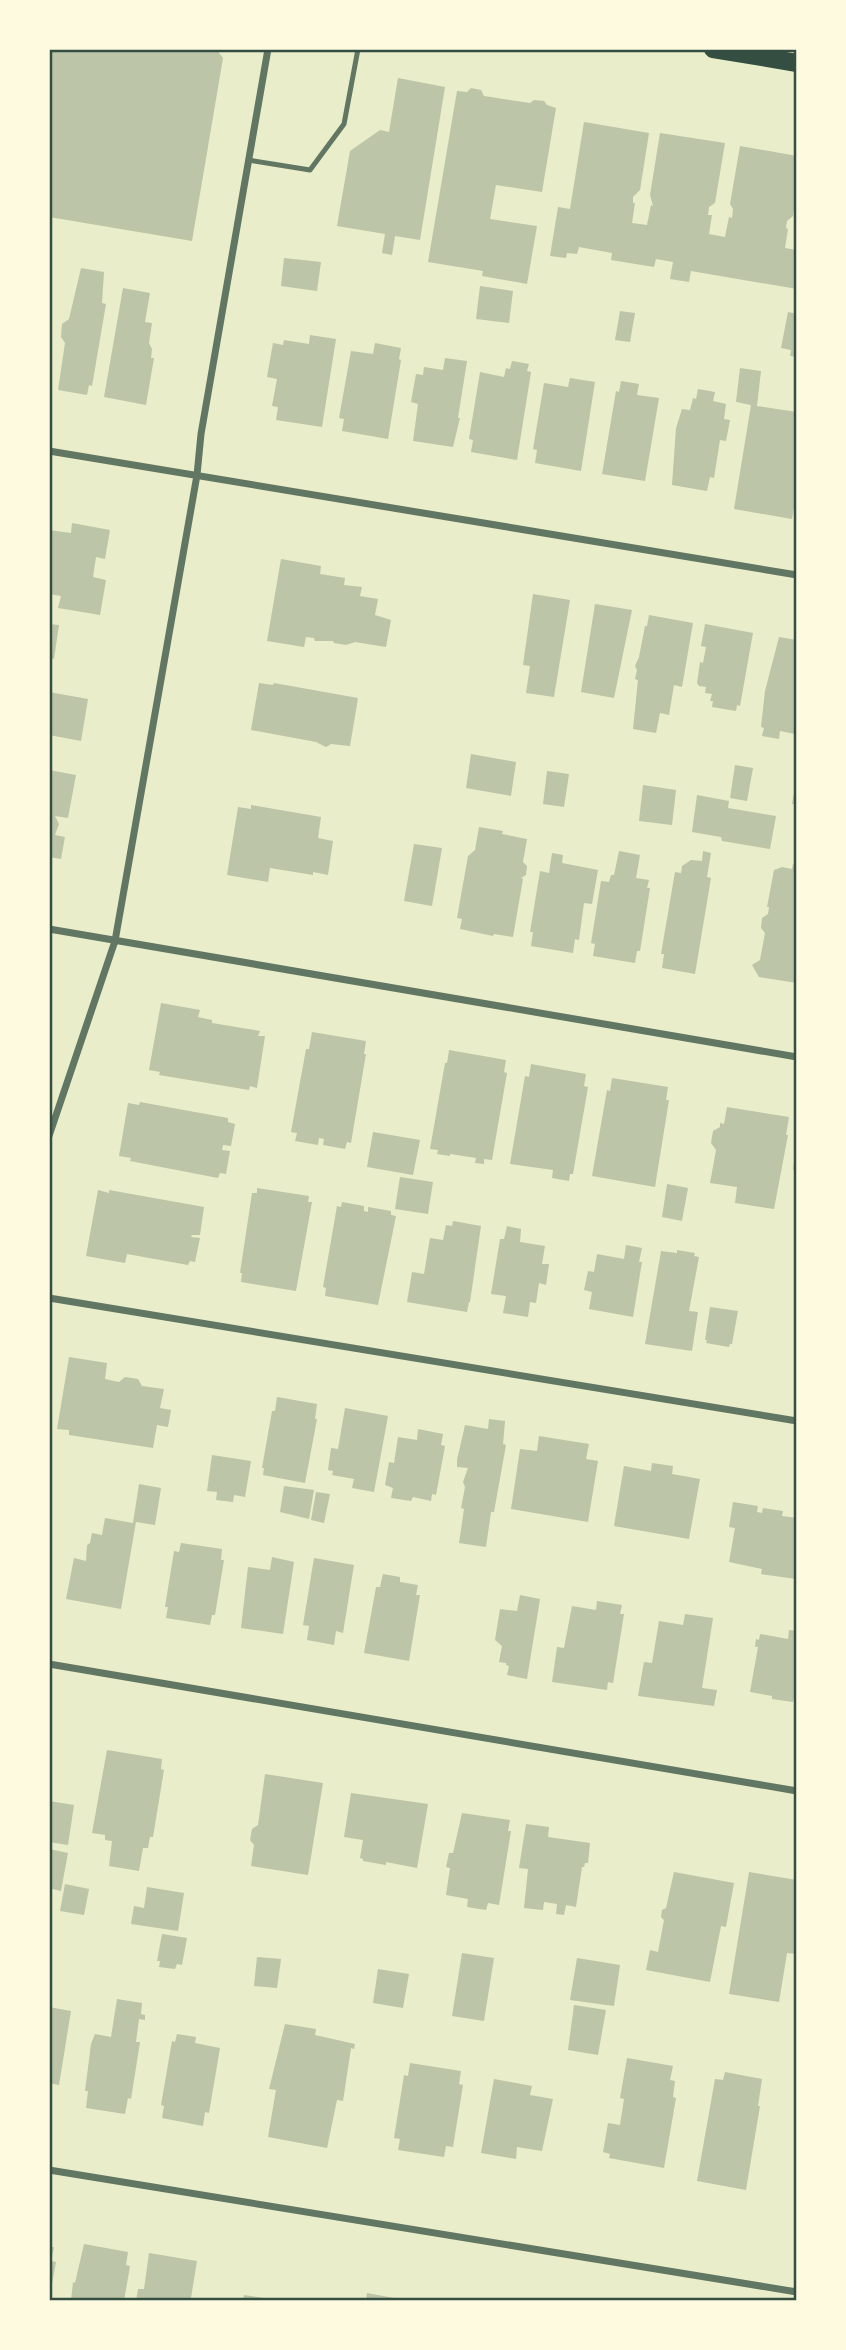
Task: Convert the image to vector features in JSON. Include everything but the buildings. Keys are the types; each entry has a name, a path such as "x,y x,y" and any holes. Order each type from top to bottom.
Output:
{"main road":[{"path":"713,49 797,63"}],"street":[{"path":"49,1136 115,941 268,49"},
{"path":"49,451 797,575"},
{"path":"49,929 797,1057"},
{"path":"49,1298 797,1421"},
{"path":"49,1664 797,1791"},
{"path":"49,2170 797,2292"}],"lane":[{"path":"248,160 310,170 344,124 358,49"}]}
